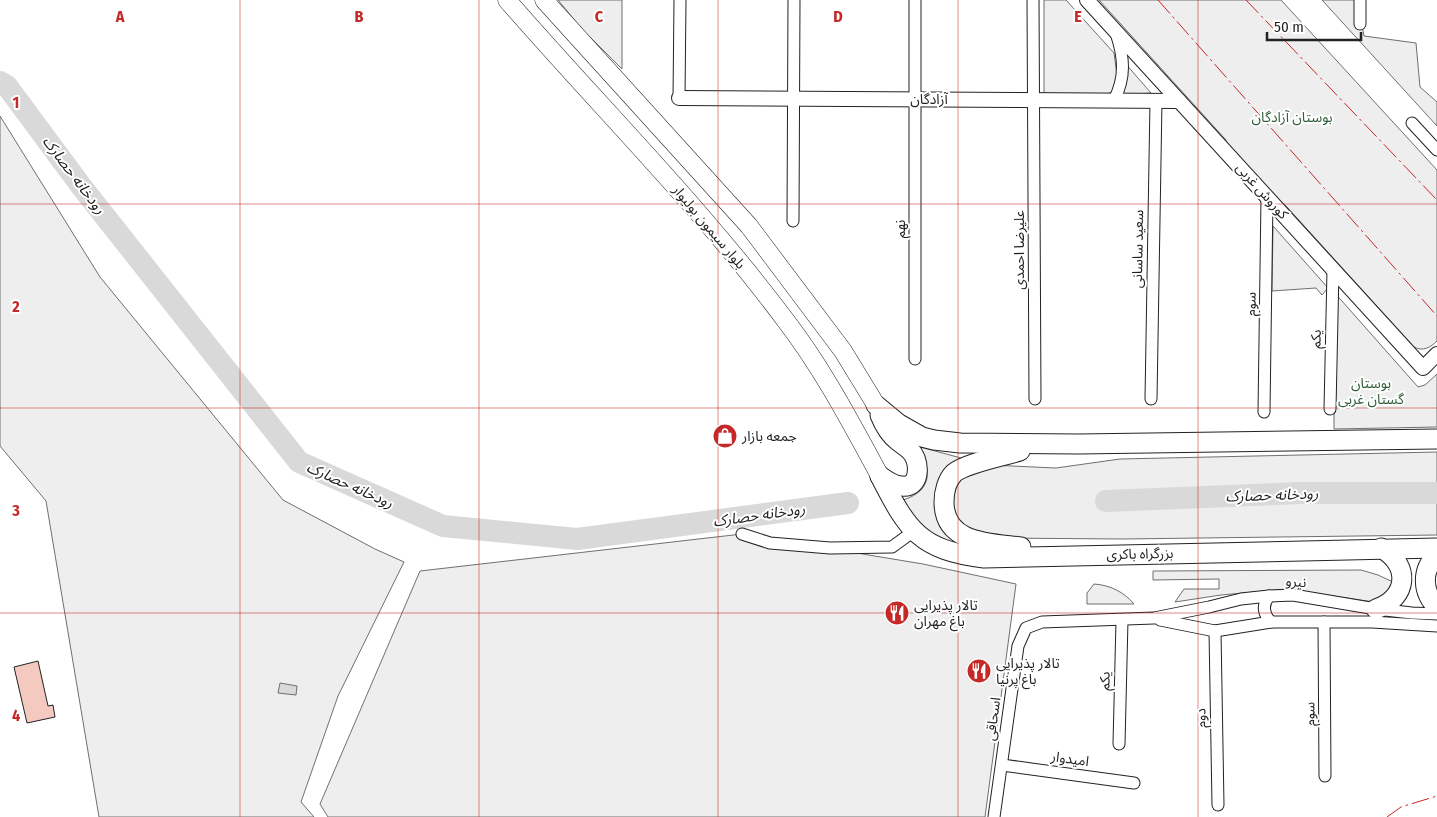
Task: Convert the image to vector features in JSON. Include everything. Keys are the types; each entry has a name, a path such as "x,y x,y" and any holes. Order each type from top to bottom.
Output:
{"highway":[{"path":"876,404 883,423 890,433 913,454 918,472 916,480 911,485 903,487 889,482 880,476"},
{"path":"876,404 899,424 922,437 934,440 990,444 1437,439"},
{"path":"1041,444 972,465 954,474 948,482 944,495 947,520 959,534 969,539 1092,555"},
{"name":"بزرگراه باکری","path":"880,476 897,510 914,531 937,547 963,555 984,558 1437,548"},
{"path":"1376,609 1394,600 1402,581 1397,561 1390,553 1381,548"},
{"path":"1437,555 1427,569 1425,580 1426,591 1430,600 1437,607"}],"main road":[{"name":"بلوار سیمون بولیوار","path":"507,0 724,242 786,321 833,390 880,476"},
{"name":"بلوار سیمون بولیوار","path":"544,0 749,226 843,351 876,404"}],"street":[{"path":"679,98 680,0"},
{"path":"793,221 794,0"},
{"name":"نهم","path":"915,0 916,358"},
{"path":"1033,0 1033,100"},
{"name":"کوروش غربی","path":"1087,0 1423,368 1437,354"},
{"path":"1360,0 1360,24"},
{"path":"1114,100 1122,79 1124,66 1116,31"},
{"name":"آزادگان","path":"679,98 1179,101"},
{"name":"علیرضا احمدی","path":"1033,100 1035,399"},
{"name":"سعید ساسانی","path":"1150,399 1156,101"},
{"path":"1412,123 1437,150"},
{"name":"سوم","path":"1264,412 1267,198"},
{"name":"یکم","path":"1330,409 1333,270"},
{"path":"742,534 779,544 830,548 892,547 914,531"},
{"name":"نیرو","path":"1026,628 1042,622 1154,618 1209,608 1241,599 1293,595 1376,609 1437,614"},
{"path":"1269,596 1266,601 1265,613 1271,622"},
{"name":"نیرو","path":"1154,618 1214,631 1271,622 1437,626"},
{"name":"یکم","path":"1118,744 1122,620"},
{"name":"سوم","path":"1324,622 1325,776"},
{"name":"اسحاقی","path":"994,817 1018,646 1026,628"},
{"name":"دوم","path":"1214,631 1218,805"},
{"name":"امیدوار","path":"1002,765 1134,783"}],"green space":[{"path":"558,0 622,0 622,69 582,29"},
{"path":"1044,0 1066,0 1114,53 1117,75 1115,91 1104,95 1044,94"},
{"name":"بوستان آزادگان","path":"1099,0 1281,0 1437,170 1437,341 1427,348 1414,347 1287,207 1227,154 1226,140"},
{"path":"1322,0 1357,0 1364,36 1416,43 1420,87 1437,102 1437,126"},
{"path":"1125,63 1151,93 1120,95"},
{"path":"0,116 100,277 283,500 375,549 404,562 338,696 301,802 314,817 99,817 46,501 0,446"},
{"path":"1273,226 1328,288 1322,295 1316,288 1272,291"},
{"name":"بوستان گستان غربی","path":"1334,292 1418,387 1425,385 1437,374 1437,427 1334,429"},
{"path":"913,445 961,458 936,492 935,509 944,530 967,548 938,539 914,521 903,500 921,490 927,477 927,469"},
{"path":"1437,452 1437,535 1122,539 995,538 957,527 950,484 989,465 1056,468 1120,459"},
{"path":"742,534 923,564 1016,584 985,817 328,817 320,804 420,571"},
{"path":"1361,570 1393,582 1388,593 1374,602 1287,589 1221,595 1175,602 1184,589 1219,589 1219,579 1153,580 1153,571"},
{"path":"1094,584 1116,590 1134,604 1087,604 1087,593"}],"shaded area":[{"path":"280,683 297,686 296,695 278,693"}],"building":[{"path":"38,661 48,706 53,705 55,717 27,723 14,667"}],"waterway":[{"name":"رودخانه حصارک","path":"0,82 7,86 81,186 299,462 443,526 577,539 848,503"},
{"name":"رودخانه حصارک","path":"1106,501 1301,493 1437,493"}],"power":[{"path":"1158,0 1437,316"},
{"path":"1246,0 1437,200"},
{"path":"1387,817 1401,807 1437,796"}],"place":[{"name":"جمعه بازار","path":"725,436"},
{"name":"تالار پذیرایی باغ مهران","path":"897,613"},
{"name":"تالار پذیرایی باغ پرنیا","path":"979,671"}]}
